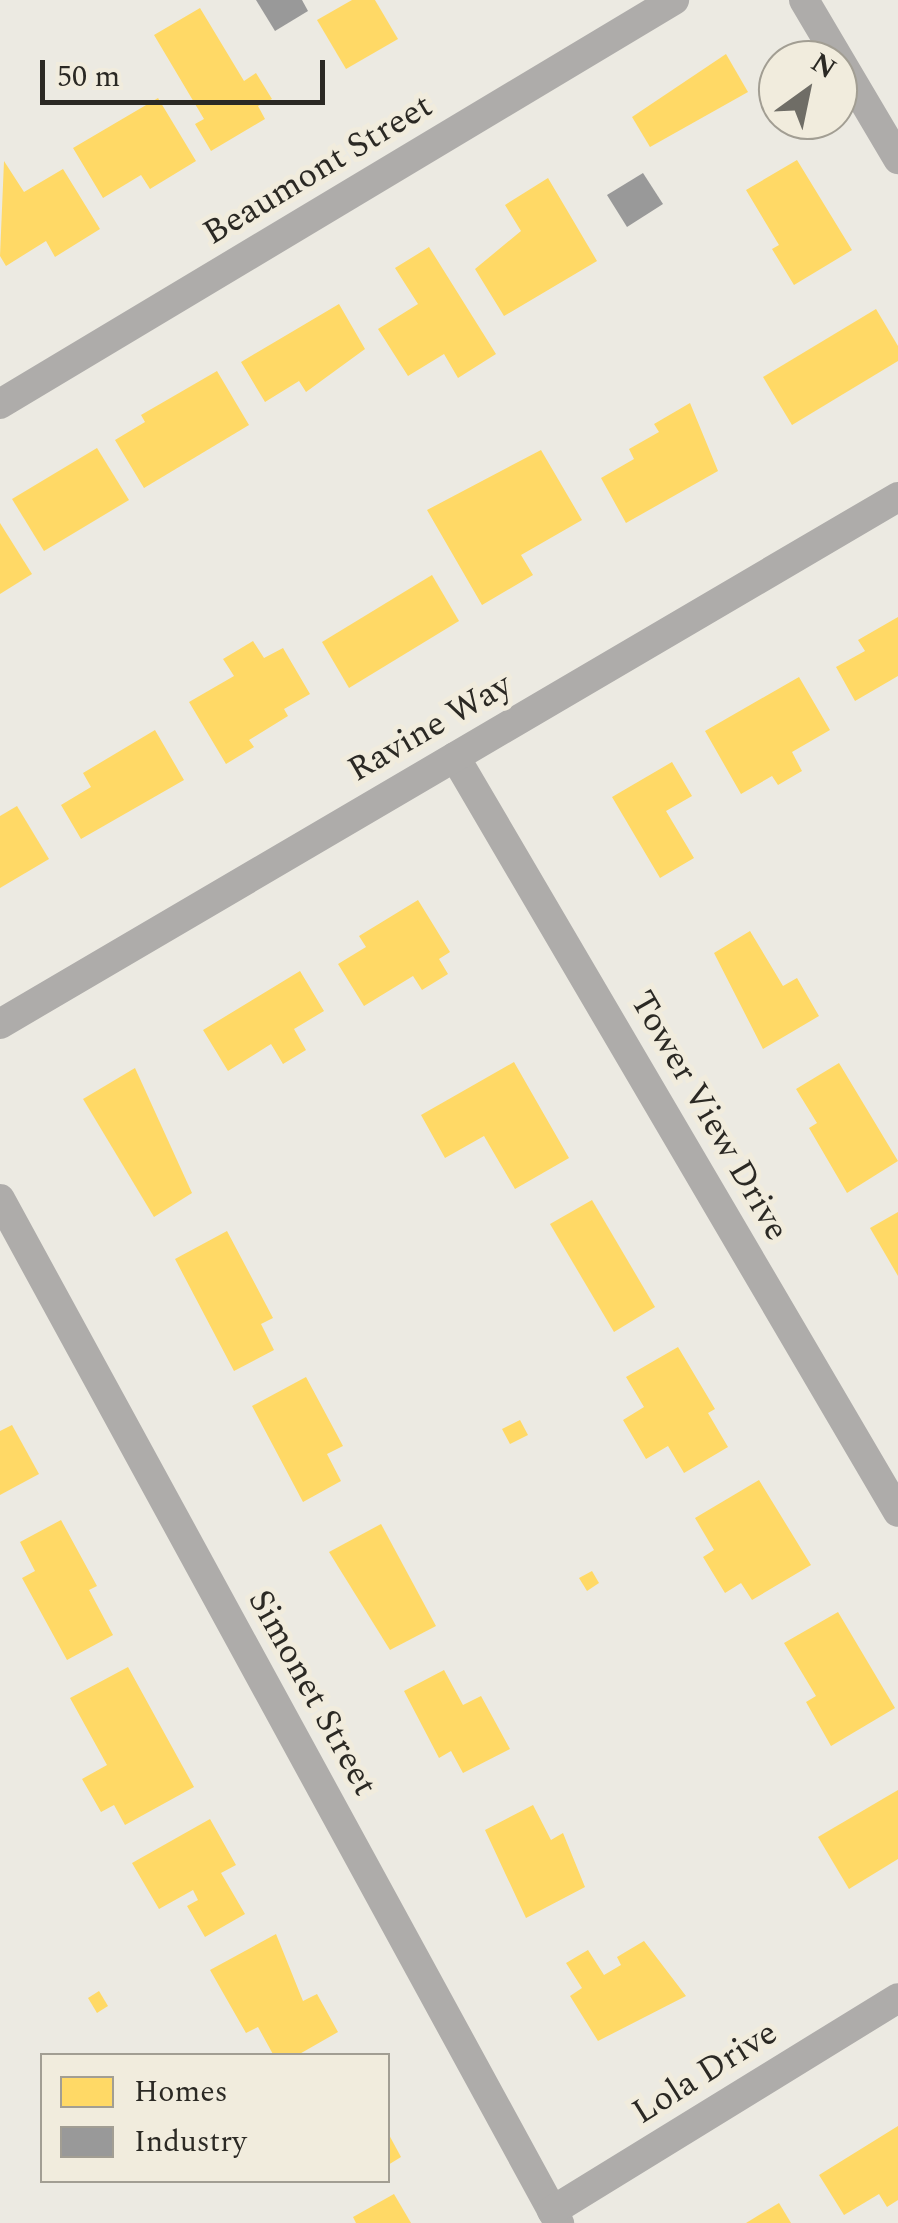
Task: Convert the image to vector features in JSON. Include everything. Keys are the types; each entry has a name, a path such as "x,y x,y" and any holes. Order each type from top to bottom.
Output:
{"street":[{"name":"Beaumont Street","path":"0,404 674,0"},
{"path":"804,0 898,159"},
{"name":"Ravine Way","path":"0,1024 898,497"},
{"name":"Tower View Drive","path":"455,757 898,1512"},
{"name":"Simonet Street","path":"0,1199 556,2217"},
{"name":"Lola Drive","path":"556,2217 898,1998"}],"building: Homes":[{"path":"352,0 375,0 398,39 346,69 317,20"},
{"path":"200,8 244,81 256,73 272,99 258,106 265,119 211,151 195,124 204,119 154,35"},
{"path":"726,54 748,92 650,147 632,117"},
{"path":"158,98 196,161 150,189 141,175 103,198 73,148"},
{"path":"797,160 852,250 794,285 772,249 779,245 746,190"},
{"path":"4,161 24,192 63,169 100,229 55,257 46,241 6,266 0,256"},
{"path":"548,178 597,261 504,316 475,269 521,231 505,205"},
{"path":"429,247 496,354 458,378 444,354 408,376 378,329 418,304 395,268"},
{"path":"339,304 365,349 306,392 299,381 265,402 241,362"},
{"path":"876,309 898,346 898,361 792,425 763,377"},
{"path":"217,371 249,425 144,488 115,440 145,422 141,415"},
{"path":"690,403 718,471 626,523 601,478 634,459 629,449 659,432 654,424"},
{"path":"97,448 129,500 44,551 12,499"},
{"path":"541,450 582,520 521,555 533,575 482,605 427,510"},
{"path":"0,523 32,574 0,594"},
{"path":"432,575 459,621 349,688 322,642"},
{"path":"898,617 898,676 855,701 836,667 865,651 858,640"},
{"path":"253,641 264,658 283,648 310,694 284,709 288,716 249,740 254,747 226,764 189,702 234,676 223,659"},
{"path":"799,677 830,730 792,752 802,771 778,785 772,776 741,794 705,731"},
{"path":"155,730 184,780 81,839 61,805 91,787 83,773"},
{"path":"672,762 692,796 666,811 694,858 660,878 612,797"},
{"path":"17,806 49,859 0,888 0,816"},
{"path":"418,900 450,952 439,959 448,974 422,990 413,976 364,1006 338,964 366,947 359,936"},
{"path":"750,931 783,986 797,978 819,1016 763,1049 714,953"},
{"path":"300,971 324,1011 294,1029 306,1050 283,1064 271,1044 228,1071 203,1030"},
{"path":"514,1062 569,1158 515,1189 484,1136 445,1158 421,1115"},
{"path":"839,1063 898,1161 847,1193 809,1128 817,1123 796,1089"},
{"path":"135,1068 192,1193 154,1217 83,1099"},
{"path":"592,1200 655,1307 614,1332 550,1224"},
{"path":"898,1212 898,1276 870,1228"},
{"path":"227,1231 273,1318 261,1324 274,1350 234,1371 175,1259"},
{"path":"678,1347 715,1409 708,1413 728,1447 684,1473 668,1446 646,1459 623,1420 644,1407 626,1377"},
{"path":"306,1377 343,1446 327,1454 341,1481 303,1502 252,1406"},
{"path":"520,1420 528,1435 510,1444 502,1429"},
{"path":"12,1425 39,1474 0,1495 0,1431"},
{"path":"759,1480 811,1565 752,1600 741,1583 725,1593 703,1557 714,1550 695,1518"},
{"path":"61,1520 97,1586 89,1590 113,1635 67,1660 22,1578 35,1571 20,1542"},
{"path":"381,1524 436,1626 390,1650 329,1552"},
{"path":"592,1571 599,1583 587,1591 579,1578"},
{"path":"838,1612 895,1708 831,1746 806,1702 816,1696 784,1643"},
{"path":"128,1667 194,1787 125,1825 114,1805 101,1812 82,1779 107,1765 70,1698"},
{"path":"444,1670 463,1705 481,1696 510,1749 463,1773 451,1751 439,1758 404,1691"},
{"path":"898,1790 898,1859 849,1889 818,1837"},
{"path":"533,1805 551,1840 563,1833 585,1887 526,1918 485,1830"},
{"path":"210,1819 236,1865 221,1873 245,1914 205,1937 187,1906 198,1900 193,1890 159,1909 132,1863"},
{"path":"276,1934 303,2001 317,1994 338,2032 301,2053 272,2053 258,2027 246,2033 210,1970"},
{"path":"644,1941 686,1996 598,2041 570,1996 582,1988 566,1963 588,1950 604,1975 621,1965 617,1957"},
{"path":"99,1991 108,2006 97,2013 88,1998"},
{"path":"898,2126 898,2200 887,2207 879,2194 844,2215 819,2175"},
{"path":"390,2137 401,2157 390,2164"},
{"path":"394,2194 411,2223 356,2223 353,2217"},
{"path":"779,2203 791,2223 746,2223"}],"building: Industry":[{"path":"256,0 302,0 308,11 275,31"},
{"path":"643,173 663,204 627,227 607,195"}]}
